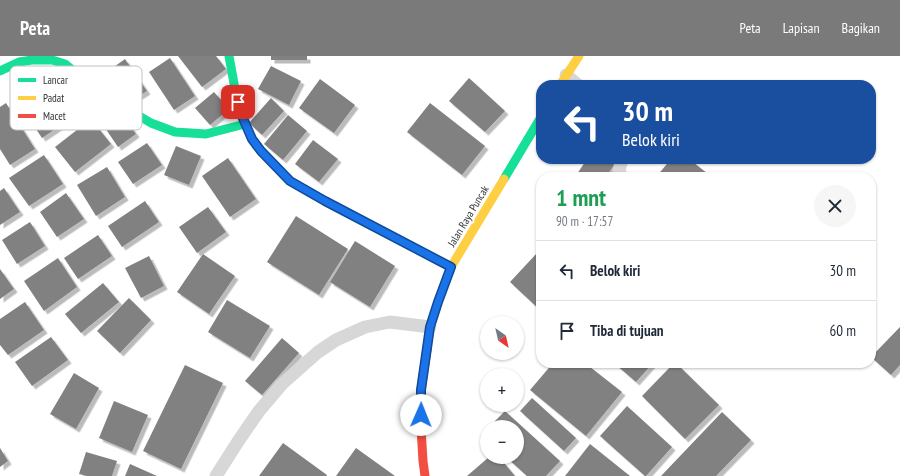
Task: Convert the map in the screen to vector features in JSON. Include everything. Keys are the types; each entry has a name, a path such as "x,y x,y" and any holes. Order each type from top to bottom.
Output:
{"main road":[{"path":"229,56 242,116 252,139 261,151 290,181 451,267"},
{"path":"563,80 579,56"},
{"path":"11,66 19,62 32,60 52,60 67,66"},
{"path":"0,71 10,66"},
{"path":"142,118 151,123 175,132 206,134 245,124"},
{"name":"Jalan Raya Puncak","path":"425,476 420,428 421,390 430,327 451,267 536,125"}],"lane":[{"path":"216,476 259,411 282,384 318,352 336,340 365,327 390,322 430,327"}],"building":[{"path":"178,56 216,56 226,69 202,87"},
{"path":"271,56 307,56 307,60 271,60"},
{"path":"170,58 195,96 174,110 149,72"},
{"path":"125,59 130,66 115,66"},
{"path":"271,66 301,81 289,105 258,89"},
{"path":"469,78 505,111 485,132 449,101"},
{"path":"320,79 355,105 334,133 299,108"},
{"path":"142,84 147,91 142,94"},
{"path":"214,92 229,109 210,125 195,108"},
{"path":"271,98 284,111 262,135 249,123"},
{"path":"6,103 10,109 10,130 23,130 35,149 10,165 0,149 0,107"},
{"path":"430,103 485,146 462,175 407,132"},
{"path":"288,115 307,131 283,160 264,144"},
{"path":"37,130 54,130 42,138"},
{"path":"77,130 100,130 111,144 75,172 55,147"},
{"path":"106,130 133,130 136,134 118,147"},
{"path":"313,140 338,159 319,182 295,164"},
{"path":"147,143 162,165 133,184 118,162"},
{"path":"176,146 201,156 189,185 164,175"},
{"path":"44,155 63,184 29,206 9,178"},
{"path":"228,158 256,199 230,217 202,176"},
{"path":"584,164 615,164 609,172 578,172"},
{"path":"667,164 695,164 706,172 660,172"},
{"path":"107,167 125,197 96,216 77,185"},
{"path":"4,188 20,212 0,225 0,191"},
{"path":"66,193 84,219 57,237 40,212"},
{"path":"145,201 159,222 122,247 108,226"},
{"path":"208,207 226,232 197,253 179,227"},
{"path":"296,216 348,249 319,295 267,262"},
{"path":"30,222 45,246 17,264 2,240"},
{"path":"98,235 112,256 78,279 64,258"},
{"path":"355,241 395,266 370,307 330,282"},
{"path":"203,254 235,276 209,314 177,292"},
{"path":"536,254 536,306 510,282"},
{"path":"149,256 164,286 141,298 125,268"},
{"path":"58,258 77,287 44,311 24,281"},
{"path":"0,269 14,289 0,299"},
{"path":"103,283 119,302 81,333 65,314"},
{"path":"129,298 151,320 120,353 97,331"},
{"path":"227,300 270,326 250,358 208,332"},
{"path":"25,302 44,330 8,355 0,345 0,319"},
{"path":"900,327 900,365 891,375 876,362 876,352"},
{"path":"51,337 68,360 32,386 15,362"},
{"path":"282,338 299,353 262,395 245,381"},
{"path":"185,365 223,383 181,469 143,451"},
{"path":"549,368 591,368 622,392 586,436 530,390"},
{"path":"620,368 649,368 636,382"},
{"path":"669,368 681,368 719,405 685,439 642,396"},
{"path":"74,373 99,388 76,429 50,414"},
{"path":"532,398 576,438 564,451 521,412 524,412 524,407"},
{"path":"114,401 148,415 132,452 99,438"},
{"path":"627,406 672,447 646,476 600,436"},
{"path":"504,412 506,412 515,420 496,420"},
{"path":"722,412 751,440 716,476 661,476"},
{"path":"524,428 560,461 546,476 527,476 514,464 524,464"},
{"path":"283,443 327,475 259,476"},
{"path":"590,444 630,476 565,476"},
{"path":"0,448 8,461 0,467"},
{"path":"356,448 395,476 336,476"},
{"path":"86,452 117,461 112,476 87,476 79,474"},
{"path":"130,464 157,476 125,476"},
{"path":"481,464 505,464 515,476 467,476"}],"traffic: fast":[{"path":"229,56 242,116 252,139 261,151 290,181 451,267"},
{"path":"11,66 19,62 32,60 52,60 67,66"},
{"path":"0,71 10,66"},
{"path":"142,118 151,123 175,132 206,134 245,124"},
{"path":"504,179 536,125"}],"traffic: slow":[{"path":"563,80 579,56"},
{"path":"427,349 430,327 451,267 504,179"}],"traffic: jam":[{"path":"425,476 421,428 421,390 427,349"}],"route":[{"path":"238,102 245,124 252,139 261,151 290,181 451,267 430,327 421,390 421,415"}]}
